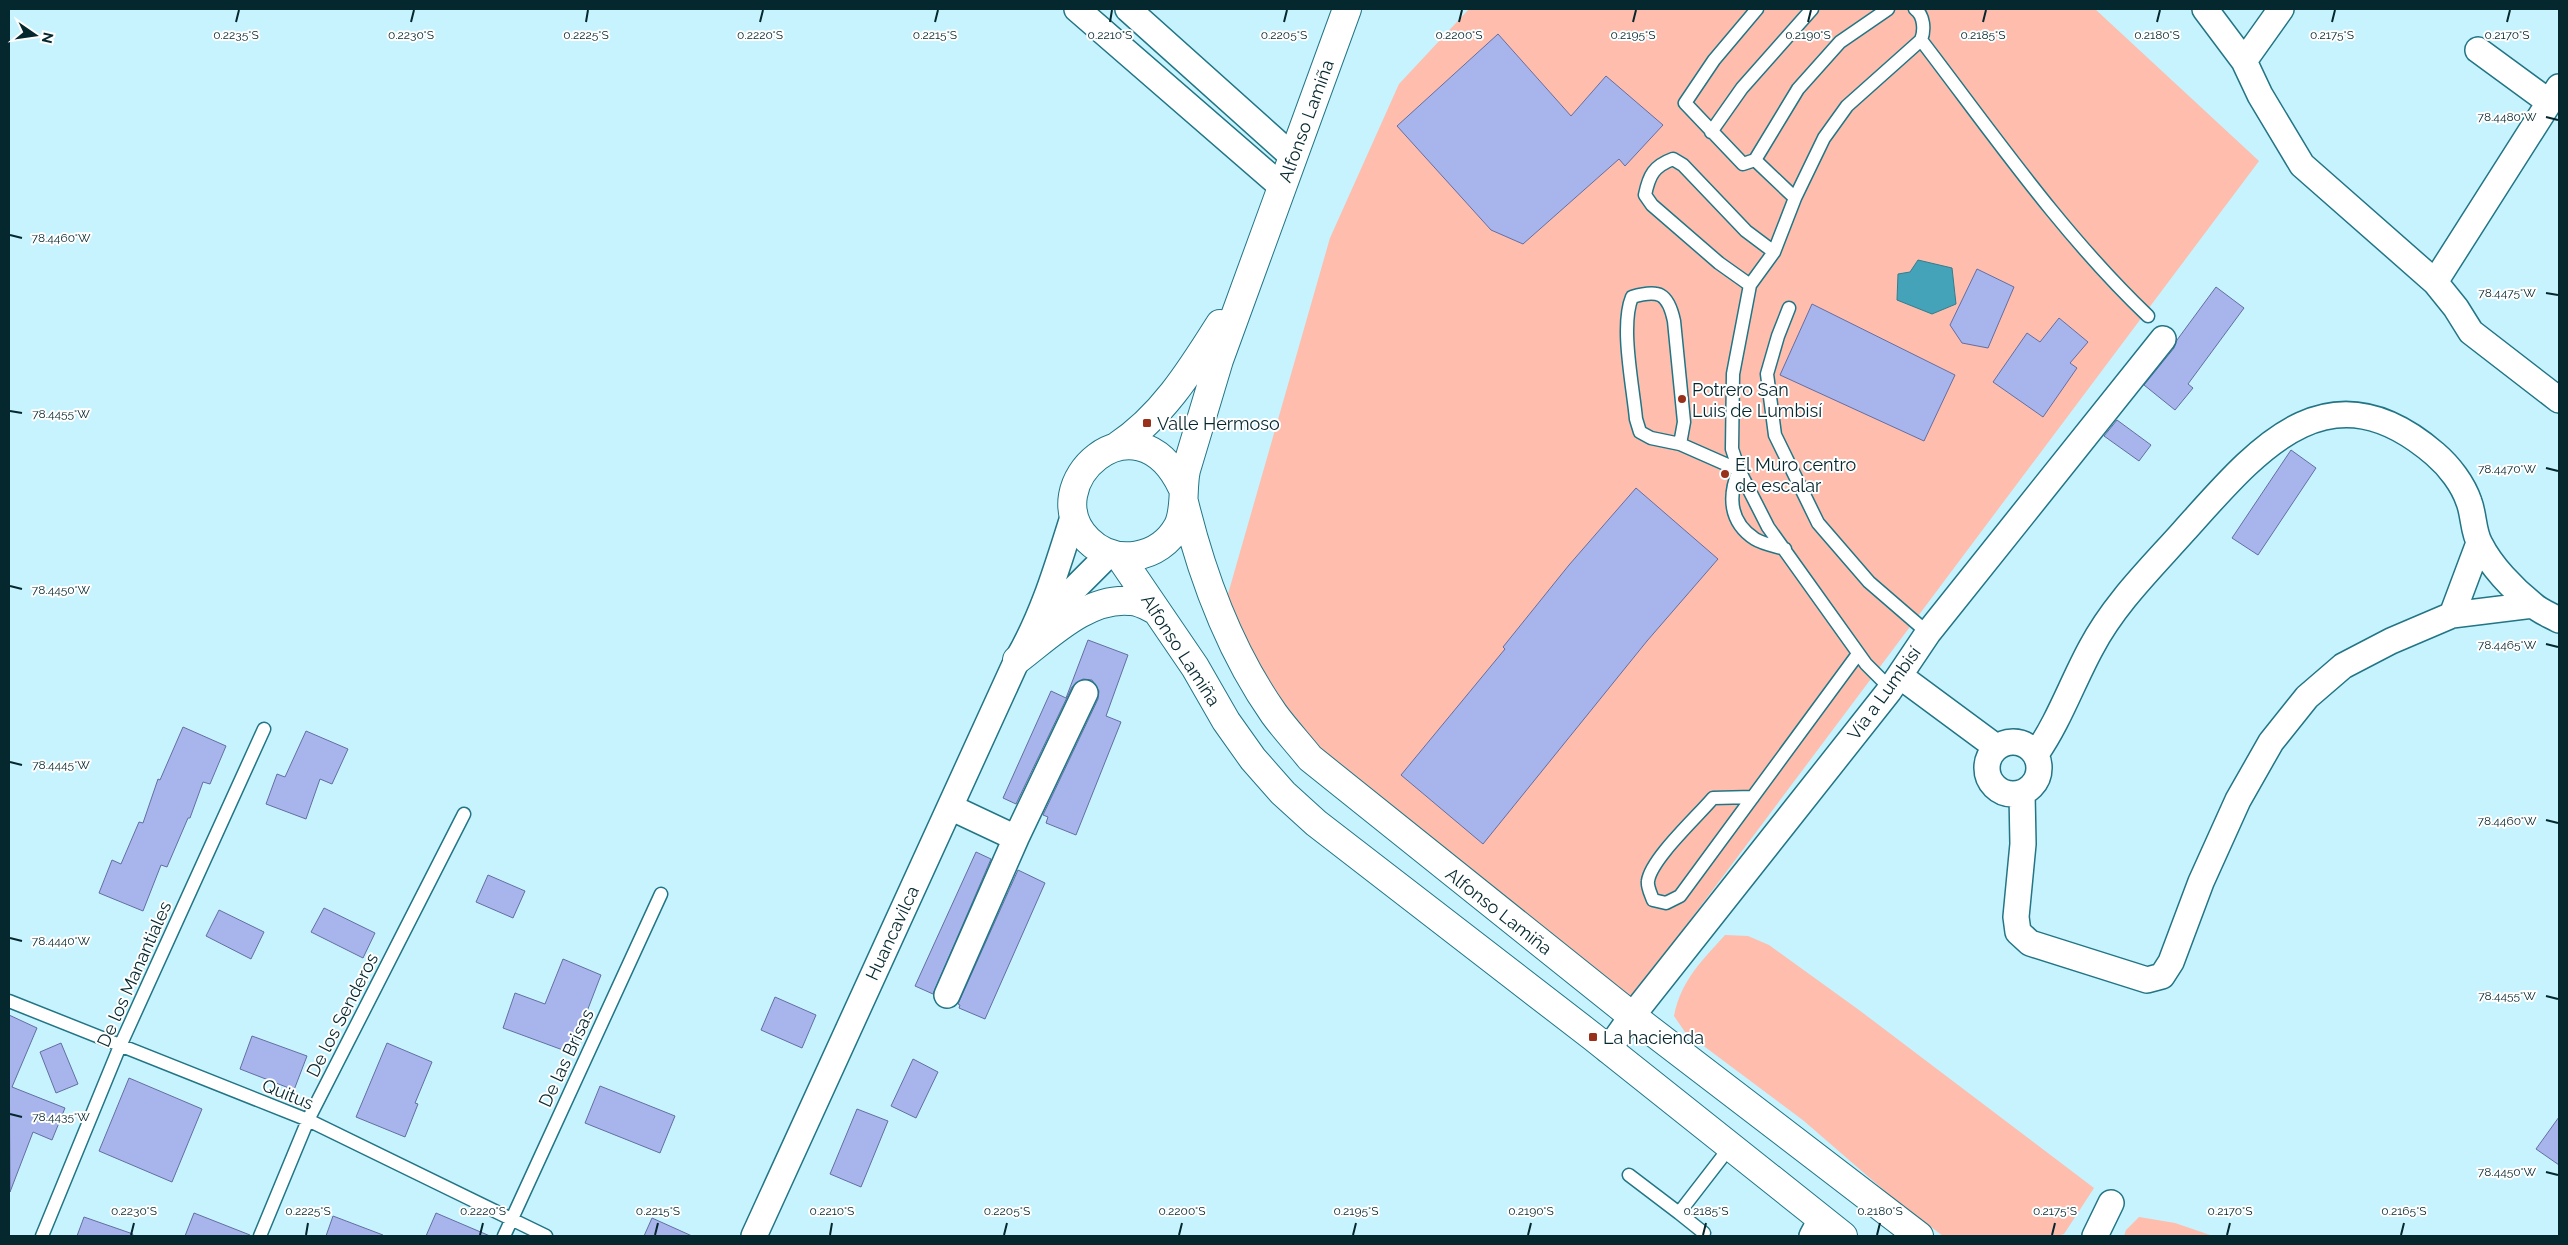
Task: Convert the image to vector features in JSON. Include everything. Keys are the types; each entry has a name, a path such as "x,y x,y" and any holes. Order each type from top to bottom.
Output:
{"street":[{"path":"1078,9 1282,187"},
{"path":"1128,9 1293,157"},
{"name":"Alfonso Lamiña","path":"1347,9 1219,360 1183,494 1203,570 1230,637 1274,714 1310,758 1340,785 1632,1016 1920,1236"},
{"path":"2205,9 2244,61 2260,95 2302,165 2435,282 2456,308 2471,332 2559,400"},
{"path":"2244,61 2281,9"},
{"path":"2435,282 2554,94 2478,50"},
{"name":"Alfonso Lamiña","path":"1116,447 1146,423 1193,366 1224,317 1265,233"},
{"name":"Vía a Lumbisí","path":"1608,1050 1632,1016 1895,683 1928,633 2163,339"},
{"path":"2036,754 2049,736 2091,648 2121,600 2247,462 2296,426 2338,414 2372,416 2407,433 2436,455 2455,476 2469,501 2479,543 2498,568 2533,605 2559,620"},
{"path":"1137,446 1157,454 1173,468 1183,494 1179,525 1164,544 1144,555 1115,556 1086,539 1078,527 1074,514 1073,492 1081,472 1096,456 1116,447 1137,446"},
{"name":"Huancavilca","path":"754,1236 1017,660 1033,632 1056,572 1074,514"},
{"path":"2452,615 2479,543"},
{"name":"Alfonso Lamiña","path":"1115,556 1195,667 1226,721 1253,759 1283,793 1316,823 1730,1147 1816,1228 1843,1236"},
{"name":"Huancavilca","path":"1033,632 1052,609 1115,556"},
{"path":"1017,660 1078,615 1110,602 1130,601 1155,610"},
{"path":"2022,793 2023,844 2016,917 2018,932 2030,943 2147,980 2162,976 2171,962 2201,882 2238,800 2271,742 2306,697 2343,666 2391,641 2452,615 2533,605"},
{"path":"1895,683 1996,747"},
{"path":"947,996 1016,838 1085,692"},
{"path":"2018,741 2028,746 2036,754 2040,769 2034,784 2022,793 2010,794 1998,790 1990,781 1989,757 1996,747 2007,742 2018,741"},
{"path":"950,807 1016,838"},
{"path":"2095,1236 2112,1203"}],"lane":[{"path":"1757,9 1714,60 1685,103 1743,164 1755,160 1798,89 1840,42 1888,9"},
{"path":"1711,132 1742,88 1812,9"},
{"path":"1895,683 1858,654 1768,527 1739,470 1732,449 1733,374 1750,285 1774,252 1795,198 1824,138 1847,106 1922,40 1924,31 1919,12 1915,9"},
{"path":"1922,40 2031,183 2107,277 2148,316"},
{"path":"1750,285 1719,263 1652,205 1645,194 1648,178 1659,164 1673,159 1683,165 1746,231 1774,252"},
{"path":"1755,160 1795,198"},
{"path":"1680,444 1684,422 1671,306 1666,299 1657,293 1646,292 1632,297 1627,308 1626,326 1636,419 1640,432 1680,444 1739,470"},
{"path":"1789,308 1778,336 1767,374 1775,435 1818,523 1869,582 1928,633"},
{"path":"1739,470 1732,487 1732,500 1737,522 1756,539 1784,550"},
{"path":"1753,797 1713,798 1658,859 1650,871 1647,884 1653,900 1666,903 1680,896 1753,797 1858,654"},
{"name":"De los Manantiales","path":"42,1236 120,1046 264,729"},
{"name":"De los Senderos","path":"260,1236 308,1120 464,814"},
{"name":"De las Brisas","path":"504,1236 661,894"},
{"name":"Quitus","path":"9,1001 308,1120 546,1236"},
{"path":"1680,1213 1730,1147"},
{"path":"1628,1175 1704,1233"}],"shaded area":[{"name":"Potrero San Luis de Lumbisí","path":"1469,9 2095,9 2259,161 1631,999 1310,758 1250,675 1226,601 1330,238 1399,84"},
{"path":"1725,935 1748,936 1769,945 1859,1010 2094,1188 2064,1234 2057,1236 1943,1236 1894,1199 1804,1121 1685,1032 1674,1016 1677,1003 1687,981"},
{"path":"2139,1217 2175,1223 2213,1236 2124,1236 2126,1230"}],"water":[{"path":"1918,260 1952,268 1956,304 1932,314 1897,300 1898,274 1910,272"}],"building":[{"path":"1498,34 1571,116 1606,76 1663,125 1625,166 1619,159 1523,244 1491,230 1397,126"},
{"path":"1977,269 2014,287 1988,348 1962,343 1950,325"},
{"path":"2216,287 2244,308 2188,384 2193,388 2175,410 2144,385 2174,348 2177,340"},
{"path":"1812,304 1955,375 1924,441 1780,375"},
{"path":"2059,318 2088,342 2070,363 2077,368 2043,417 1993,382 2027,333 2040,342"},
{"path":"2117,420 2151,445 2139,461 2104,436"},
{"path":"2291,450 2316,468 2258,555 2232,538"},
{"path":"1636,488 1718,559 1647,641 1483,844 1401,775 1505,649 1503,647 1569,565"},
{"path":"1088,640 1128,655 1106,716 1121,722 1076,835 1046,823 1048,817 1043,815 1098,699 1099,691 1092,680 1083,679 1072,687 1016,804 1003,798 1051,691 1066,698"},
{"path":"183,727 226,746 210,784 203,782 190,818 188,818 167,867 161,865 143,911 99,893 112,860 121,864 139,822 143,823 158,779 160,780"},
{"path":"306,731 348,749 332,784 320,779 306,819 266,804 277,774 285,777"},
{"path":"976,852 991,859 933,994 915,986"},
{"path":"1018,870 1045,883 985,1019 959,1008 960,1005 958,1004"},
{"path":"488,875 525,891 513,918 476,902"},
{"path":"324,908 375,933 363,958 311,932"},
{"path":"219,910 264,932 251,959 206,936"},
{"path":"563,959 601,975 571,1053 503,1028 515,993 545,1004"},
{"path":"775,997 816,1015 802,1048 761,1030"},
{"path":"9,1015 37,1028 12,1087 65,1108 52,1140 33,1132 10,1192"},
{"path":"252,1036 307,1056 294,1090 240,1069"},
{"path":"61,1043 78,1084 56,1093 40,1052"},
{"path":"387,1043 432,1062 415,1103 418,1104 405,1137 356,1117"},
{"path":"913,1059 938,1072 916,1118 891,1106"},
{"path":"129,1078 202,1109 172,1182 99,1151"},
{"path":"600,1086 675,1116 660,1153 585,1123"},
{"path":"857,1109 888,1121 861,1187 830,1174"},
{"path":"2559,1117 2559,1165 2536,1149"},
{"path":"194,1213 250,1235 250,1236 185,1236"},
{"path":"436,1213 490,1236 426,1236"},
{"path":"333,1216 383,1235 326,1236"},
{"path":"84,1217 133,1234 132,1236 77,1236"},
{"path":"652,1218 692,1236 644,1236"}],"place":[{"name":"Potrero San Luis de Lumbisí","path":"1682,399"},
{"name":"Valle Hermoso","path":"1147,423"},
{"name":"El Muro centro de escalar","path":"1725,474"},
{"name":"La hacienda","path":"1593,1037"}]}
